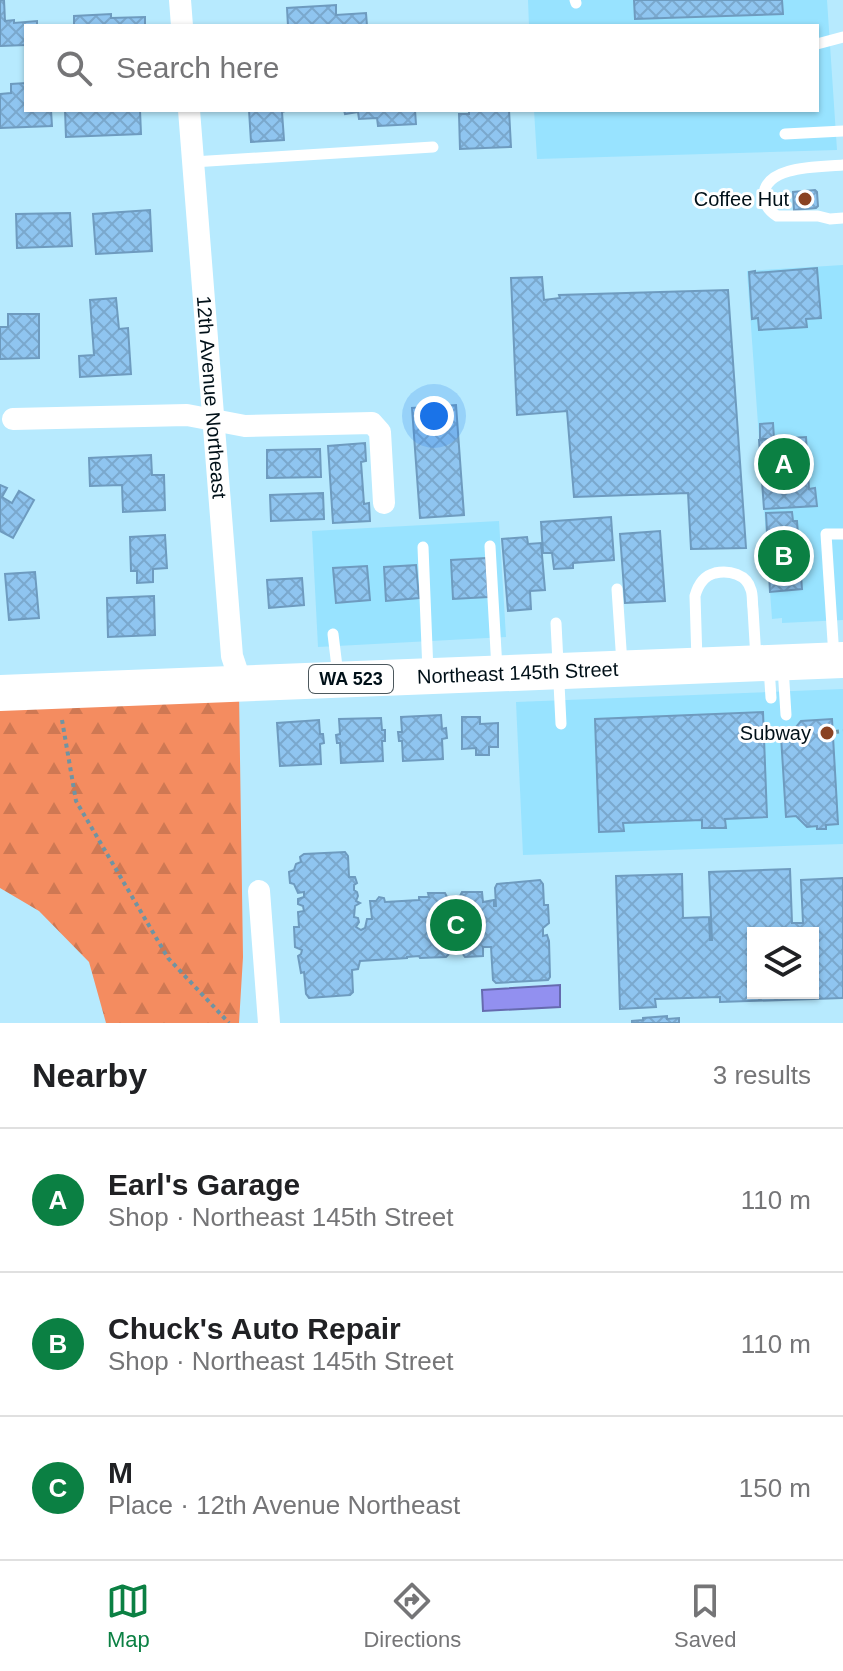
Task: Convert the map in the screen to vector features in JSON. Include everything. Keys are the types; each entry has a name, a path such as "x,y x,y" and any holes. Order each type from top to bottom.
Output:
{"main road":[{"name":"Northeast 145th Street","path":"0,693 697,666 770,672 838,660"}],"street":[{"path":"180,0 182,24"},
{"name":"12th Avenue Northeast","path":"189,112 232,656 241,683"},
{"path":"13,419 187,415 245,426 372,423 380,432 384,503"},
{"path":"259,891 269,1023"}],"lane":[{"path":"819,43 843,37"},
{"path":"785,134 843,131"},
{"path":"193,162 433,147"},
{"path":"843,165 797,168 773,177 766,185 764,195 767,207 777,216 843,218"},
{"path":"838,660 826,534 843,534"},
{"path":"490,546 497,674"},
{"path":"423,547 428,676"},
{"path":"697,666 697,588 713,573 729,572 742,577 751,590 770,672 786,715"},
{"path":"617,589 622,669"},
{"path":"556,623 561,724"},
{"path":"333,634 339,680"}],"path":[{"path":"61,714 76,801 168,958 229,1023"},
{"path":"835,732 843,731"}],"shaded area":[{"path":"528,0 827,0 837,150 537,159 534,112 819,112 819,24 529,24"},
{"path":"843,265 843,620 782,623 782,618 772,619 747,271"},
{"path":"499,521 506,637 318,647 312,531"},
{"path":"843,689 843,844 523,855 516,702"},
{"path":"560,985 560,1007 483,1011 482,990"}],"green space":[{"path":"239,692 243,957 239,1023 106,1023 89,962 39,911 0,888 0,705"}],"building":[{"path":"0,0 4,0 5,21 37,21 37,24 24,24 24,45 0,46"},
{"path":"634,0 782,0 783,14 635,19"},
{"path":"336,5 336,15 366,13 367,24 288,24 287,8"},
{"path":"111,14 111,18 145,17 145,24 74,24 74,16"},
{"path":"24,83 24,112 51,112 52,126 0,128 0,94 11,93 11,84"},
{"path":"65,112 140,112 141,134 66,137"},
{"path":"249,112 282,112 284,140 251,142"},
{"path":"358,112 415,112 416,124 378,126 377,118 359,119"},
{"path":"509,112 511,147 460,149 459,114"},
{"name":"Coffee Hut","path":"815,190 816,208 794,210 793,192"},
{"path":"150,210 152,251 96,254 93,214"},
{"path":"70,213 72,246 17,248 16,214"},
{"path":"817,268 821,318 806,319 807,327 759,330 758,318 752,319 749,272"},
{"path":"542,277 544,300 560,298 559,295 728,290 746,548 691,549 688,493 574,497 567,411 517,415 511,278"},
{"path":"116,298 119,329 128,328 131,374 80,377 79,356 94,355 90,300"},
{"path":"8,314 39,314 39,358 0,359 0,327 8,327"},
{"path":"456,405 464,515 420,518 412,408"},
{"path":"773,423 774,439 760,439 760,424"},
{"path":"806,437 809,489 815,488 817,506 764,509 759,440"},
{"path":"365,443 366,461 361,462 364,504 369,503 370,521 333,523 328,446"},
{"path":"320,449 321,477 267,478 267,450"},
{"path":"151,455 152,475 164,475 165,510 123,512 122,485 90,486 89,458"},
{"path":"0,485 7,488 2,497 12,503 19,491 34,500 13,538 0,531"},
{"path":"323,493 324,519 271,521 270,495"},
{"path":"792,512 793,521 797,521 802,589 770,592 766,513"},
{"path":"611,517 614,560 573,563 573,568 554,569 552,553 543,553 541,522"},
{"path":"660,531 665,601 625,603 620,534"},
{"path":"165,535 167,568 153,569 153,582 137,583 137,571 131,571 130,537"},
{"path":"527,537 528,544 541,543 545,590 530,591 531,609 508,611 502,539"},
{"path":"486,558 488,597 453,599 451,560"},
{"path":"416,565 419,598 386,601 384,567"},
{"path":"367,566 370,600 336,603 333,568"},
{"path":"35,572 39,618 9,620 5,574"},
{"path":"302,578 304,605 269,608 267,580"},
{"path":"154,596 155,635 108,637 107,598"},
{"path":"763,712 767,817 725,819 726,828 702,828 702,820 623,823 624,831 599,832 595,719"},
{"path":"441,715 442,729 446,728 447,738 442,739 443,759 403,761 402,741 399,741 398,732 402,732 401,717"},
{"path":"462,717 480,717 480,724 498,723 498,747 489,747 489,755 476,755 476,748 462,749"},
{"path":"381,718 382,730 385,730 383,761 341,763 340,743 337,743 336,735 340,734 339,719"},
{"path":"832,719 838,824 817,829 817,826 807,827 796,816 786,817 781,736 791,735 801,721"},
{"path":"319,720 324,743 320,744 321,764 280,766 277,723"},
{"path":"345,852 349,877 355,877 357,883 354,890 358,896 356,901 360,903 355,906 354,917 358,918 356,927 361,930 365,928 367,919 372,919 370,901 376,901 379,897 384,898 385,902 419,900 419,897 429,897 428,893 445,893 447,897 460,896 462,892 482,892 483,902 494,900 496,906 497,884 540,880 544,905 548,905 549,923 543,928 543,936 547,935 549,941 550,977 548,980 496,983 493,980 491,947 483,947 483,956 465,957 462,953 446,957 360,961 358,969 352,970 353,992 350,995 309,998 298,956 302,950 295,947 294,927 299,927 298,912 304,911 298,899 304,897 304,892 298,893 294,884 290,883 289,872 301,862 300,857 304,854"},
{"path":"790,869 792,923 803,923 801,880 843,878 843,998 819,999 819,927 747,927 747,999 812,999 720,1002 720,997 655,999 656,1007 620,1009 616,876 682,874 683,918 709,917 712,940 709,872"},
{"path":"667,1016 667,1019 679,1018 679,1023 632,1023 643,1018"}],"place":[{"name":"Coffee Hut","path":"805,199"},
{"name":"Earl's Garage","path":"784,464"},
{"name":"Chuck's Auto Repair","path":"784,556"},
{"name":"Subway","path":"827,733"},
{"name":"M","path":"456,925"}]}
